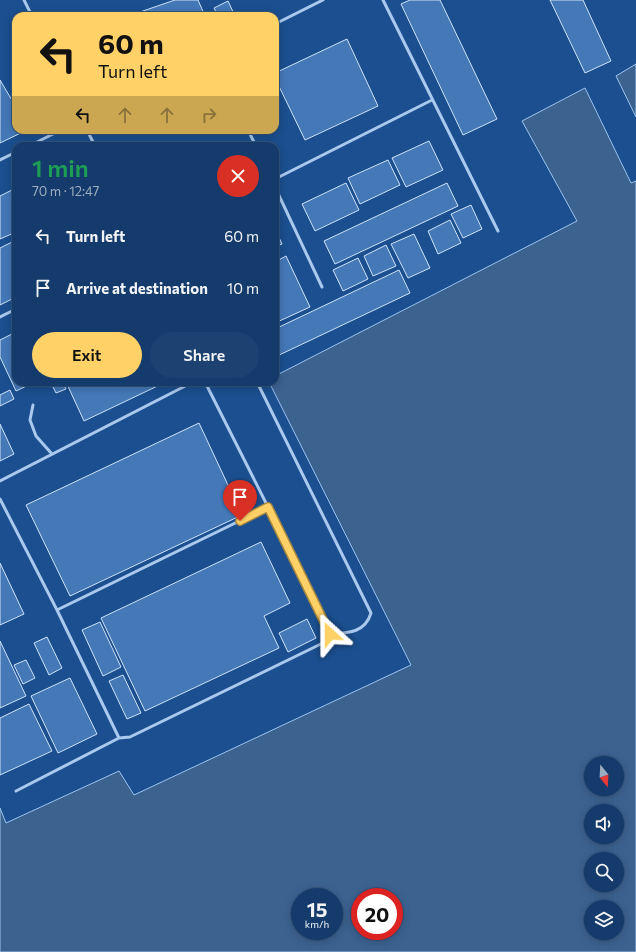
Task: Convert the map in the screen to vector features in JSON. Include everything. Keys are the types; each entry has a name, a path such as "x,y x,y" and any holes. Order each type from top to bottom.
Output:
{"lane":[{"path":"24,0 30,12"},
{"path":"279,22 323,0"},
{"path":"383,0 498,231"},
{"path":"279,177 432,100"},
{"path":"37,142 53,134"},
{"path":"0,160 12,154"},
{"path":"279,196 322,287"},
{"path":"0,317 12,311"},
{"path":"0,481 184,386"},
{"path":"16,791 119,738 130,736 327,641 330,634 207,386"},
{"path":"259,386 371,613 369,620 361,628 347,633 330,634"},
{"path":"33,405 30,420 36,436 52,454"},
{"path":"0,499 58,610 119,738"},
{"path":"58,610 268,507"}],"water":[{"path":"636,64 636,117 616,76"},
{"path":"585,88 631,183 636,181 636,952 0,952 0,808 6,823 119,771 134,795 411,665 271,386 279,386 279,374 577,221 522,121"}],"building":[{"path":"175,0 198,0 203,12 140,12"},
{"path":"410,0 440,0 497,119 463,135 401,4"},
{"path":"550,0 583,0 611,61 585,73"},
{"path":"228,1 233,12 216,12 214,8"},
{"path":"347,39 378,106 305,140 279,86 279,71"},
{"path":"0,80 12,100 12,134 19,134 0,143"},
{"path":"429,141 443,170 406,187 392,158"},
{"path":"388,160 400,185 360,204 348,178"},
{"path":"346,183 359,210 315,231 302,204"},
{"path":"447,183 458,206 335,264 324,241"},
{"path":"12,190 12,234 0,239 0,196"},
{"path":"471,205 482,229 463,238 451,214"},
{"path":"450,220 461,243 438,254 428,231"},
{"path":"414,234 430,268 408,278 391,244"},
{"path":"279,238 282,244 279,245"},
{"path":"12,242 12,299 0,305 0,248"},
{"path":"386,245 396,266 373,276 364,256"},
{"path":"286,256 310,307 279,321 279,260"},
{"path":"358,258 368,279 343,291 333,270"},
{"path":"399,270 410,293 279,355 279,327"},
{"path":"12,334 12,382 0,357 0,340"},
{"path":"14,386 27,386 16,391"},
{"path":"52,386 65,386 66,389 56,393"},
{"path":"68,386 158,386 84,421"},
{"path":"10,390 14,399 0,406 0,395"},
{"path":"199,423 242,515 70,596 26,505"},
{"path":"0,424 14,454 0,461"},
{"path":"261,542 290,603 264,616 279,648 145,711 101,618"},
{"path":"0,563 24,614 0,625"},
{"path":"307,619 316,638 288,652 279,633"},
{"path":"100,622 121,667 103,676 82,630"},
{"path":"47,637 62,668 49,675 34,643"},
{"path":"0,641 26,696 0,708"},
{"path":"26,660 35,678 23,684 14,665"},
{"path":"123,675 141,713 127,719 109,681"},
{"path":"70,678 97,734 58,753 31,696"},
{"path":"29,704 52,751 0,775 0,718"}],"route":[{"path":"240,521 268,507 330,634"}]}
